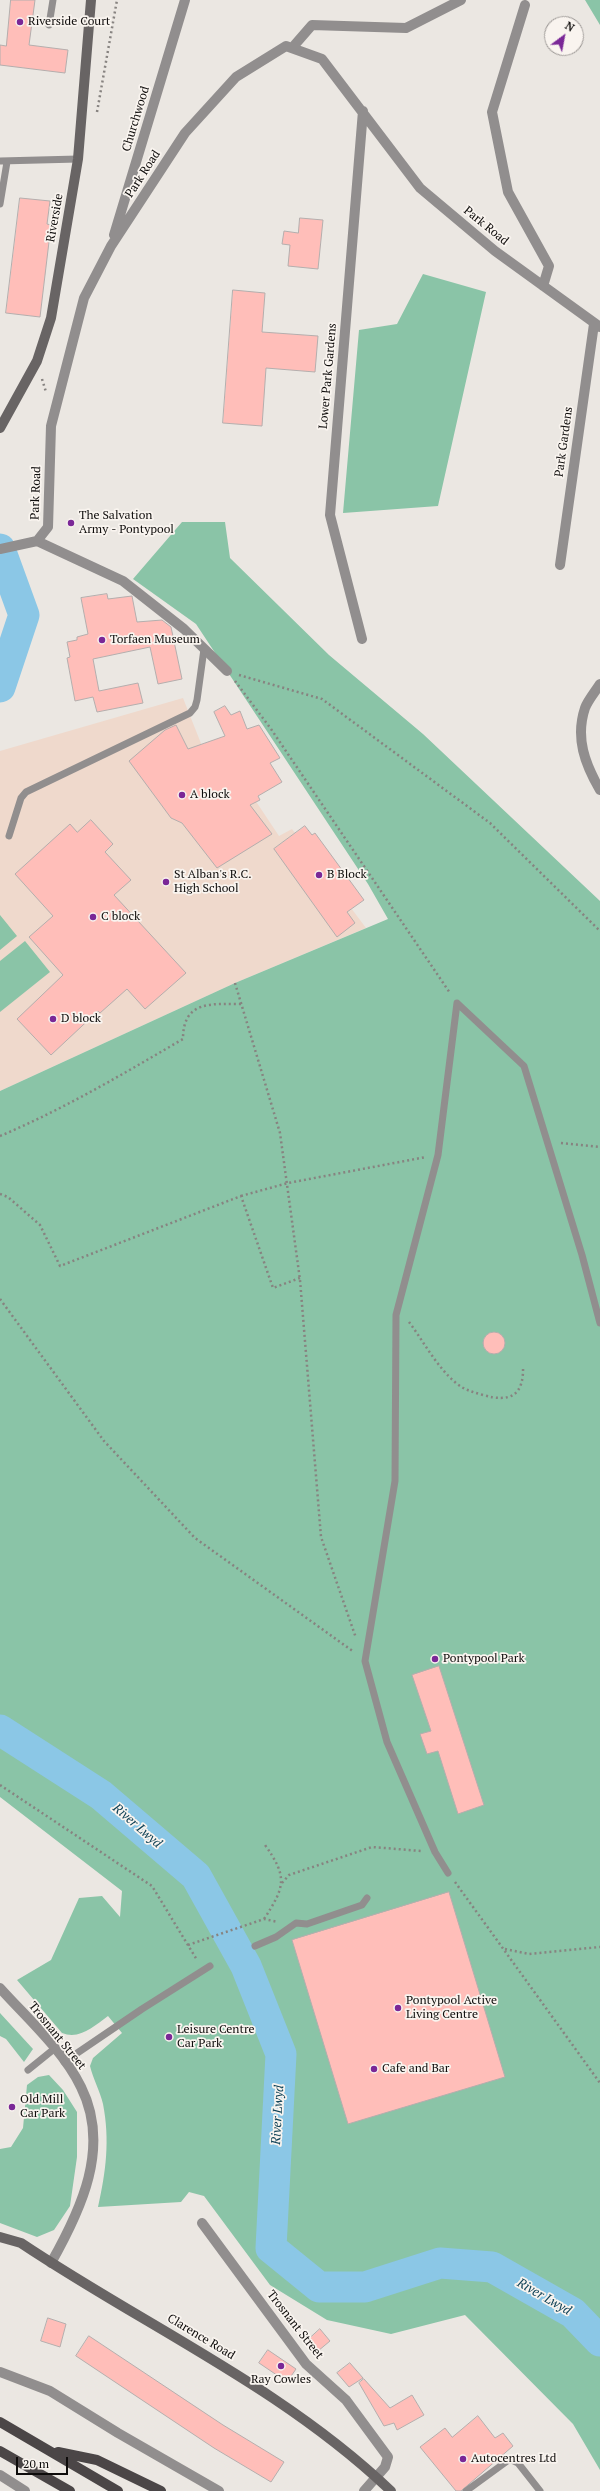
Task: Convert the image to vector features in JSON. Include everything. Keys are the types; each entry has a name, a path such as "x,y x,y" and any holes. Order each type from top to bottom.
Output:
{"main road":[{"path":"0,2422 118,2491"},
{"path":"50,2450 97,2460 161,2491"},
{"path":"0,2451 70,2491"}],"street":[{"name":"Riverside","path":"0,428 37,361 51,318 78,159 91,0"},
{"name":"Churchwood","path":"111,246 185,0"},
{"path":"292,48 312,25 406,28 461,0"},
{"path":"525,5 492,112 508,192 549,266 543,286"},
{"name":"Park Road","path":"37,541 48,527 51,426 84,298 111,246 186,133 236,77 286,46 322,58 420,188 495,251 597,325"},
{"name":"Lower Park Gardens","path":"362,640 330,515 363,111"},
{"name":"Park Gardens","path":"560,565 597,325"},
{"path":"0,549 37,541 123,581 184,629 227,671"},
{"path":"600,684 585,708 580,742 590,773 600,790"},
{"name":"Trosnant Street","path":"0,1988 64,2062 81,2087 90,2113 93,2144 90,2174 75,2220 51,2263"},
{"name":"Trosnant Street","path":"202,2223 306,2364 346,2400 388,2457 386,2468 364,2491"},
{"name":"Clarence Road","path":"0,2237 21,2243 51,2263 238,2375 312,2424 391,2491"},
{"path":"0,2372 50,2391 118,2433 219,2491"},
{"path":"0,2475 25,2491"}],"lane":[{"path":"49,25 53,0"},
{"path":"0,204 3,162 78,159"},
{"path":"9,836 21,798 26,792 190,713 195,707 197,700 204,649"},
{"path":"457,1004 524,1066 582,1255 600,1323"},
{"path":"448,1873 435,1852 387,1742 365,1660 395,1481 396,1311 438,1155 457,1004"},
{"path":"255,1946 294,1927 296,1923 307,1924 362,1905 367,1898"},
{"path":"64,2062 210,1966"},
{"path":"28,2070 54,2049"},
{"path":"466,2491 510,2459 518,2463 540,2491"}],"path":[{"path":"81,125 97,112 117,0"},
{"path":"227,671 322,698 490,823 600,931"},
{"path":"227,671 271,730 457,1004"},
{"path":"235,983 280,1132 300,1278 321,1537 357,1639"},
{"path":"0,1136 31,1123 112,1081 183,1039 183,1028 190,1013 206,1004 241,1004"},
{"path":"547,1142 600,1147"},
{"path":"0,1194 8,1197 40,1225 60,1266 240,1196 288,1183 438,1155"},
{"path":"240,1196 274,1288 300,1278"},
{"path":"0,1299 104,1441 194,1538 365,1660"},
{"path":"396,1311 404,1316 438,1365 456,1383 468,1391 506,1399 514,1395 520,1387 523,1366"},
{"path":"0,1785 152,1886 202,1970"},
{"path":"265,1846 278,1863 282,1883"},
{"path":"264,1919 278,1895 282,1883 289,1875 372,1847 435,1852"},
{"path":"448,1873 600,2083"},
{"path":"188,1945 264,1919 294,1927"},
{"path":"504,1949 529,1954 600,1947"}],"shaded area":[{"name":"St Alban's R.C. High School","path":"183,698 221,794 243,782 279,836 292,829 366,928 235,983 0,1091 0,751"}],"green space":[{"path":"585,0 600,0 600,25"},
{"path":"423,274 486,292 438,506 343,513 359,330 397,324"},
{"name":"Pontypool Park","path":"182,522 225,522 230,558 329,655 423,734 600,901 600,2470 573,2424 465,2315 391,2334 327,2320 270,2285 204,2196 189,2192 181,2202 98,2207 105,2169 107,2143 103,2104 90,2066 93,2058 122,2033 108,2016 92,2028 81,2033 69,2035 62,2033 17,1980 51,1960 79,1898 102,1896 120,1917 122,1891 0,1797 0,1091 235,983 388,919 368,884 196,624 133,579"},
{"path":"0,915 17,936 0,950"},
{"path":"25,941 50,972 0,1012 0,961"},
{"path":"0,2013 33,2049 24,2062 6,2039 0,2036"},
{"path":"49,2075 63,2090 77,2112 77,2157 70,2206 54,2230 37,2237 0,2223 0,2149 11,2147 23,2128 27,2085 38,2077"}],"building":[{"name":"Riverside Court","path":"11,0 35,0 29,45 68,50 65,73 0,65 0,45 6,46"},
{"path":"20,198 50,201 47,224 51,225 40,317 6,313"},
{"path":"300,218 323,220 318,269 288,266 290,245 282,244 284,231 298,233"},
{"path":"233,290 265,293 262,332 318,336 315,372 266,368 262,426 223,423"},
{"path":"107,594 108,599 132,596 137,622 162,620 171,627 182,679 158,684 150,647 93,659 99,691 138,683 143,703 97,712 93,697 75,701 67,658 70,657 67,642 77,640 77,637 88,634 81,598"},
{"path":"225,706 231,715 240,711 247,729 259,725 280,758 270,763 282,782 258,796 260,800 250,805 272,834 217,868 182,823 171,818 129,761 165,730 176,725 188,749 225,736 214,712"},
{"name":"C block","path":"91,820 113,844 105,852 131,880 114,895 186,973 145,1009 127,989 100,1013 98,1011 51,1055 17,1019 63,975 29,937 53,916 15,874 70,824 77,832"},
{"name":"B Block","path":"305,826 312,835 315,833 364,900 347,912 355,923 337,937 274,849"},
{"path":"494,1332 502,1335 505,1343 502,1351 494,1354 486,1351 483,1343 486,1335"},
{"path":"439,1666 484,1805 458,1814 438,1751 427,1754 420,1734 431,1731 412,1675"},
{"name":"Pontypool Active Living Centre","path":"449,1892 505,2077 348,2124 292,1940"},
{"path":"48,2318 66,2324 60,2347 41,2341"},
{"path":"320,2329 330,2341 318,2351 308,2340"},
{"path":"89,2336 223,2425 284,2462 271,2482 214,2448 76,2356"},
{"path":"268,2350 296,2369 287,2382 259,2363"},
{"path":"350,2363 363,2378 349,2387 337,2373"},
{"path":"364,2379 390,2408 412,2395 424,2415 397,2430 394,2423 384,2426 359,2383"},
{"name":"Autocentres Ltd","path":"478,2416 495,2438 503,2433 513,2446 461,2491 456,2491 420,2447 445,2428 452,2437"}],"waterway":[{"name":"River Lwyd","path":"0,549 24,615 0,687"},
{"name":"River Lwyd","path":"0,1730 101,1795 196,1876 246,1966 281,2054 271,2248 319,2287 365,2287 440,2263 492,2267 573,2313 600,2341"}],"place":[{"name":"Riverside Court","path":"20,22"},
{"name":"The Salvation Army - Pontypool","path":"71,523"},
{"name":"Torfaen Museum","path":"102,640"},
{"name":"A block","path":"182,795"},
{"name":"B Block","path":"319,875"},
{"name":"St Alban's R.C. High School","path":"166,882"},
{"name":"C block","path":"93,917"},
{"name":"D block","path":"53,1019"},
{"name":"Pontypool Park","path":"435,1659"},
{"name":"Pontypool Active Living Centre","path":"398,2008"},
{"name":"Leisure Centre Car Park","path":"169,2037"},
{"name":"Cafe and Bar","path":"374,2069"},
{"name":"Old Mill Car Park","path":"12,2107"},
{"name":"Ray Cowles","path":"281,2366"},
{"name":"Autocentres Ltd","path":"463,2459"}]}
